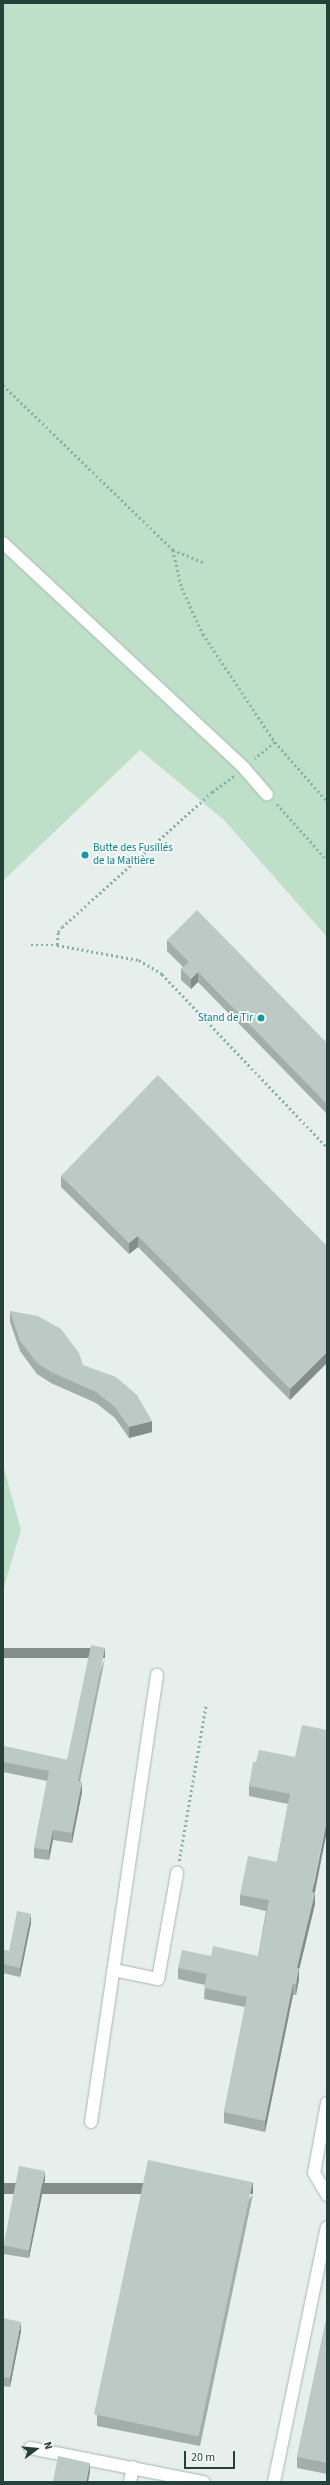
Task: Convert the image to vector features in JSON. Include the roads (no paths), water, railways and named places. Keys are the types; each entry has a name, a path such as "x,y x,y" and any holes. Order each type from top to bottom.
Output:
{"street":[{"path":"3,543 244,768 267,794"},
{"path":"91,2122 157,1675"},
{"path":"114,1970 158,1979 177,1873"},
{"path":"327,2103 314,2173 327,2196"},
{"path":"274,2482 327,2227"},
{"path":"30,2448 204,2482"},
{"path":"130,2482 133,2467"}],"place":[{"name":"Butte des Fusillés de la Maltière","path":"85,855"},
{"name":"Stand de Tir","path":"261,1018"}]}
